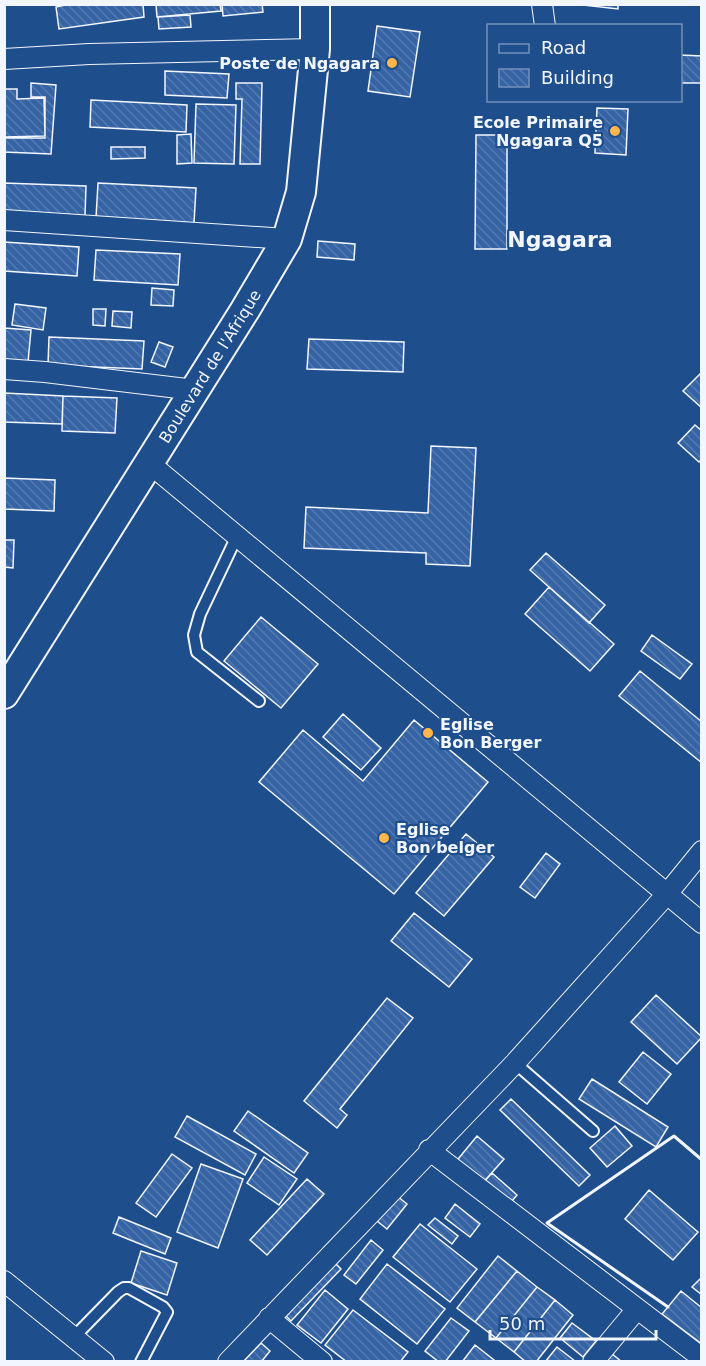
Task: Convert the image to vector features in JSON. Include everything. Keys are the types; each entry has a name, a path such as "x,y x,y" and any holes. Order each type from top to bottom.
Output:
{"street":[{"name":"Boulevard de l'Afrique","path":"6,689 245,310 287,239 301,192 315,49 315,4"},
{"path":"542,4 545,24"},
{"path":"4,59 89,54 315,49"},
{"path":"4,220 287,239"},
{"path":"4,369 195,390"},
{"path":"149,463 702,923"},
{"path":"228,1362 515,1063 667,894 702,851"},
{"path":"429,1150 702,1358"},
{"path":"4,1281 104,1362"},
{"path":"593,1362 637,1309"},
{"path":"269,1318 322,1362"}],"lane":[{"path":"237,536 200,614 194,635 197,652 259,701"},
{"path":"515,1063 594,1131"},
{"path":"74,1337 118,1292 123,1288 129,1288 163,1307 166,1312 141,1362"}],"building":[{"path":"70,4 143,4 144,17 59,29 56,7"},
{"path":"156,4 220,4 221,11 157,17"},
{"path":"222,4 262,4 263,12 223,16"},
{"path":"574,4 618,4 618,9"},
{"path":"190,15 191,27 159,29 158,17"},
{"path":"377,26 420,32 410,97 368,91"},
{"path":"682,55 702,56 702,83 682,83"},
{"path":"165,71 229,74 227,98 165,95"},
{"path":"31,83 56,85 51,154 4,152 4,138 45,138 45,97 31,97"},
{"path":"236,83 262,83 260,164 240,164 242,99 236,99"},
{"path":"4,89 17,89 17,99 44,98 45,136 4,137"},
{"path":"91,100 187,105 186,132 90,127"},
{"path":"196,104 236,105 234,164 194,163"},
{"path":"597,108 628,109 626,155 595,153"},
{"path":"191,134 192,163 177,164 177,135"},
{"path":"476,135 507,135 507,249 475,249"},
{"path":"111,147 145,147 145,158 111,159"},
{"path":"4,183 86,186 85,216 4,213"},
{"path":"98,183 196,188 194,223 96,218"},
{"path":"318,241 355,244 354,260 317,257"},
{"path":"4,242 79,247 77,276 4,271"},
{"path":"96,250 180,254 178,285 94,280"},
{"path":"152,288 174,290 173,306 151,305"},
{"path":"15,304 46,308 43,330 12,325"},
{"path":"93,309 106,309 105,326 93,325"},
{"path":"113,311 132,312 131,328 112,326"},
{"path":"4,328 31,330 28,362 4,360"},
{"path":"49,337 144,341 142,369 48,365"},
{"path":"309,339 404,342 403,372 307,369"},
{"path":"159,342 173,347 165,367 151,362"},
{"path":"702,372 702,408 683,391"},
{"path":"4,393 63,396 62,424 4,422"},
{"path":"63,396 117,398 115,433 62,431"},
{"path":"695,425 702,431 702,459 699,462 678,443"},
{"path":"431,446 476,448 470,566 426,564 426,553 304,548 306,507 428,513"},
{"path":"4,478 55,480 54,511 4,509"},
{"path":"4,540 14,540 13,568 4,567"},
{"path":"546,553 605,605 589,623 530,570"},
{"path":"549,587 614,644 590,671 525,614"},
{"path":"261,617 318,664 281,708 224,661"},
{"path":"652,635 692,664 680,679 641,651"},
{"path":"640,671 702,722 702,763 619,696"},
{"path":"343,714 381,748 361,770 323,737"},
{"name":"Eglise Bon belger","path":"414,720 488,782 394,894 259,782 303,730 363,781"},
{"path":"466,834 494,857 444,916 416,893"},
{"path":"546,853 560,864 535,898 520,887"},
{"path":"414,913 472,959 449,987 391,941"},
{"path":"656,995 702,1037 677,1064 631,1022"},
{"path":"387,998 413,1018 340,1109 347,1115 337,1128 304,1101"},
{"path":"643,1052 671,1074 647,1104 619,1082"},
{"path":"592,1079 668,1127 656,1147 579,1099"},
{"path":"511,1099 590,1175 579,1186 500,1110"},
{"path":"248,1111 308,1153 294,1173 234,1131"},
{"path":"187,1116 256,1154 245,1175 175,1137"},
{"path":"615,1126 632,1146 607,1167 590,1148"},
{"path":"477,1136 504,1159 480,1186 454,1164"},
{"path":"172,1154 192,1168 156,1217 136,1203"},
{"path":"264,1157 297,1179 279,1205 247,1183"},
{"path":"201,1164 243,1179 218,1248 177,1232"},
{"path":"492,1173 517,1195 506,1208 480,1186"},
{"path":"307,1179 324,1194 267,1255 250,1240"},
{"path":"649,1190 698,1232 673,1260 625,1219"},
{"path":"397,1196 407,1204 387,1229 377,1221"},
{"path":"455,1204 480,1224 470,1237 445,1218"},
{"path":"119,1217 171,1238 165,1254 113,1233"},
{"path":"435,1218 458,1236 452,1244 428,1225"},
{"path":"420,1224 477,1269 450,1302 393,1257"},
{"path":"371,1240 383,1250 356,1284 344,1275"},
{"path":"141,1251 177,1263 167,1295 131,1283"},
{"path":"498,1256 517,1271 475,1322 457,1308"},
{"path":"335,1263 341,1269 291,1321 285,1315"},
{"path":"387,1264 445,1309 417,1344 360,1299"},
{"path":"517,1271 537,1287 496,1338 475,1322"},
{"path":"702,1277 702,1295 692,1287"},
{"path":"537,1287 555,1300 514,1352 496,1338"},
{"path":"325,1290 348,1309 321,1343 297,1325"},
{"path":"681,1291 702,1308 702,1344 662,1314"},
{"path":"555,1300 573,1315 536,1362 526,1362 514,1352"},
{"path":"353,1310 408,1352 400,1362 347,1362 325,1345"},
{"path":"451,1318 469,1331 445,1362 439,1362 425,1351"},
{"path":"572,1323 596,1341 583,1357 560,1338"},
{"path":"261,1343 270,1351 261,1362 243,1362"},
{"path":"475,1345 494,1360 493,1362 462,1362"},
{"path":"557,1347 575,1361 575,1362 545,1362"},
{"path":"611,1353 622,1362 605,1362"}],"wall":[{"path":"668,1307 547,1223 674,1136 702,1160"}],"place":[{"name":"Poste de Ngagara","path":"392,63"},
{"name":"Ecole Primaire Ngagara Q5","path":"615,131"},
{"name":"Eglise Bon Berger","path":"428,733"},
{"name":"Eglise Bon belger","path":"384,838"}],"district":[{"name":"Ngagara","path":"560,239"}]}
